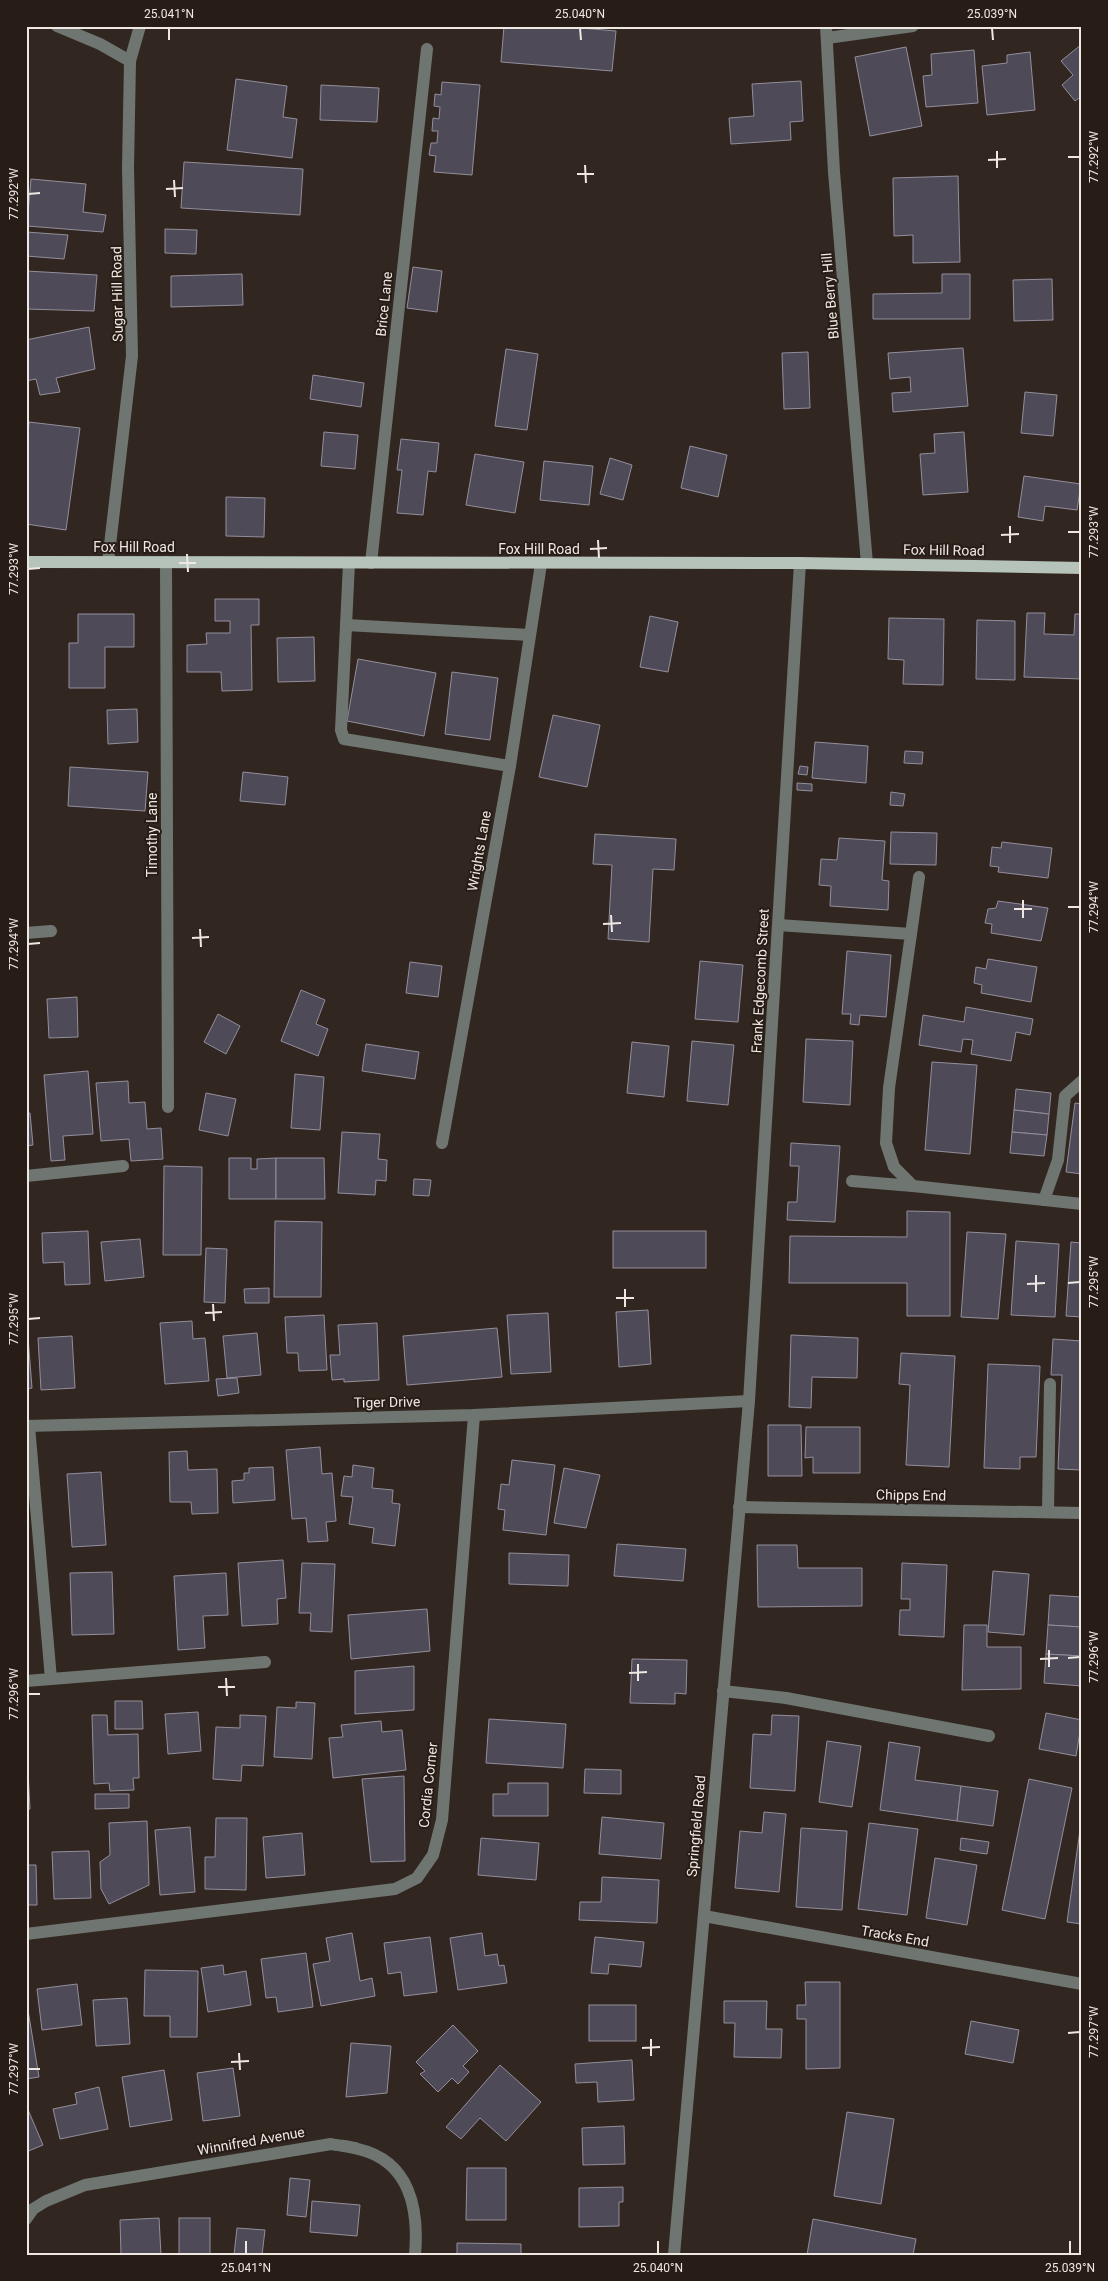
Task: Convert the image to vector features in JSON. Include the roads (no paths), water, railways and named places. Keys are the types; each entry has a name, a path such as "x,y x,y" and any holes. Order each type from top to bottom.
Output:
{"main road":[{"name":"Fox Hill Road","path":"26,562 800,563 1082,568"}],"street":[{"path":"57,26 100,44 130,61"},
{"name":"Sugar Hill Road","path":"108,562 132,356 128,168 130,61 140,26"},
{"path":"827,32 913,26"},
{"name":"Blue Berry Hill","path":"827,32 834,172 867,564"},
{"name":"Brice Lane","path":"371,563 427,49"},
{"name":"Timothy Lane","path":"166,562 168,1107"},
{"path":"349,563 341,730 344,739 510,766"},
{"name":"Frank Edgecomb Street","path":"749,1401 800,563"},
{"name":"Wrights Lane","path":"442,1143 510,766 541,564"},
{"path":"346,626 529,635"},
{"path":"913,1186 894,1168 886,1143 890,1078 919,877"},
{"path":"778,925 911,934"},
{"path":"26,933 51,931"},
{"path":"1044,1200 1058,1160 1065,1096 1082,1081"},
{"path":"26,1176 123,1166"},
{"path":"852,1181 1082,1204"},
{"path":"1048,1512 1050,1384"},
{"name":"Tiger Drive","path":"28,1426 474,1415 749,1401"},
{"name":"Springfield Road","path":"674,2255 749,1401"},
{"name":"Cordia Corner","path":"26,1934 395,1889 417,1878 433,1855 442,1820 474,1415"},
{"path":"28,1426 51,1679"},
{"name":"Chipps End","path":"739,1507 1082,1513"},
{"path":"26,1681 265,1662"},
{"path":"723,1691 786,1698 989,1736"},
{"name":"Tracks End","path":"704,1916 1082,1984"},
{"name":"Winnifred Avenue","path":"26,2218 33,2209 46,2201 85,2184 331,2144 359,2149 376,2155 394,2168 407,2185 418,2228 415,2255"}]}
